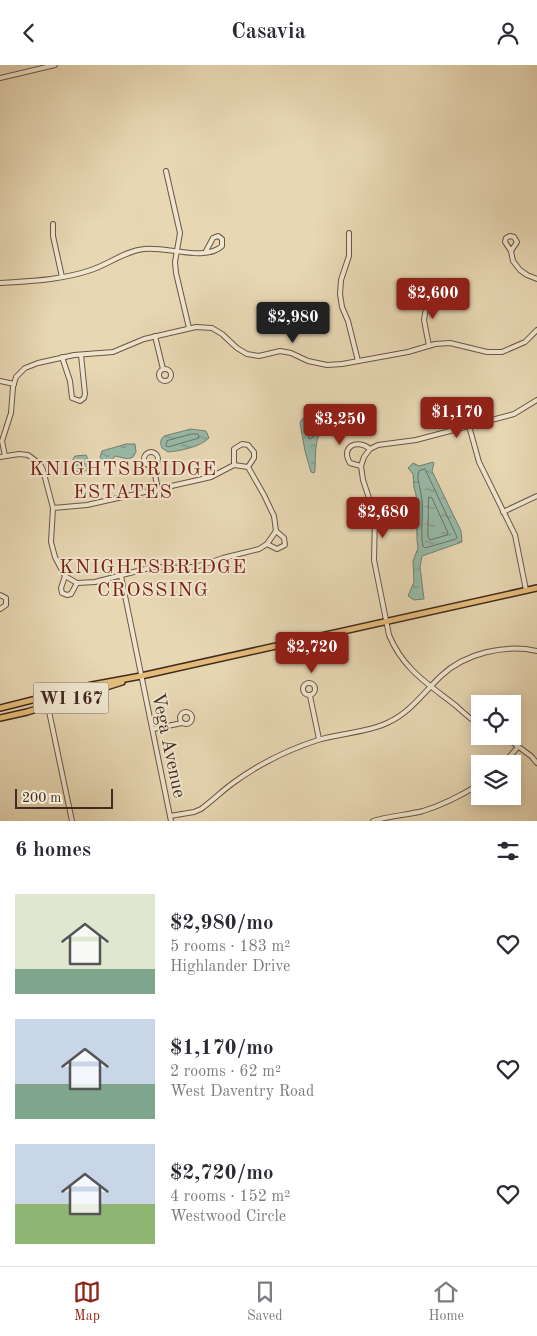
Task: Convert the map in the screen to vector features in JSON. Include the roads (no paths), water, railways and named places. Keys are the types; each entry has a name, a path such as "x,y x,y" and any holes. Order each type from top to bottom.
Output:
{"main road":[{"name":"WI 167","path":"0,709 92,685 537,588"},
{"name":"WI 167","path":"0,718 48,706 141,675"}],"street":[{"path":"0,77 55,65"},
{"path":"166,171 180,233 175,263 188,328"},
{"path":"52,224 62,277"},
{"path":"349,233 348,256 341,280 340,294 358,361"},
{"path":"0,283 62,277 91,270 142,249 167,249 192,253 206,251 221,247 223,244 222,239 218,236 213,238 206,251"},
{"path":"512,251 513,261 520,270 537,279"},
{"path":"428,296 424,320 429,346"},
{"path":"5,456 2,441 11,413 16,377 24,368 62,357 113,352 144,339 196,327 212,328 237,348 248,354 259,356 280,351 291,353 308,361 327,365 342,364 450,343 487,352 502,352 515,348 525,342 537,330"},
{"path":"155,336 163,369"},
{"path":"62,357 70,381 72,398 80,401 84,398 85,394 81,355"},
{"path":"0,381 14,384"},
{"path":"471,718 414,673 402,659 389,635 374,559 374,511 366,489 361,466 364,457 370,449 378,445 416,440 469,427 514,414 537,400"},
{"path":"469,427 479,462 515,535 526,590"},
{"path":"361,466 350,463 347,456 348,451 356,443 361,443 370,449"},
{"path":"234,465 234,449 242,445 248,445 254,452 254,458 248,467"},
{"path":"0,457 20,454 28,455 40,464 53,508 51,542 59,567 65,576 77,583 95,582 153,567 185,568 199,566 259,549 267,544 276,531"},
{"path":"53,508 87,505 212,477 234,465 248,467"},
{"path":"153,466 158,489"},
{"path":"248,467 274,516 276,531 284,538 285,545 278,549 267,544"},
{"path":"503,512 537,496"},
{"path":"65,576 61,588 62,593 71,594 77,583"},
{"name":"Vega Avenue","path":"120,576 171,821"},
{"path":"0,595 6,598 7,602 0,609"},
{"path":"170,816 201,809 253,769 285,752 319,739 366,730 388,723 413,706 451,667 482,653 511,649 537,651"},
{"path":"310,696 319,739"},
{"path":"46,697 72,821"},
{"path":"153,729 182,723"},
{"path":"515,745 531,756 537,763"},
{"path":"511,755 518,747"},
{"path":"373,821 422,811 455,799 471,789"}],"water":[{"path":"333,411 334,413 319,434 315,471 314,473 311,472 300,423 302,419 313,413"},
{"path":"191,429 206,431 209,438 200,444 184,450 168,452 162,448 161,442 164,436"},
{"path":"126,444 135,444 136,452 133,457 128,459 115,456 109,464 104,464 100,457 102,451"},
{"path":"86,455 92,468 79,473 76,470 73,459 75,456"},
{"path":"433,462 432,471 461,531 462,542 422,556 420,567 424,599 414,600 408,596 414,582 413,561 418,548 416,495 413,474 408,468 413,463 419,466"}],"district":[{"name":"KNIGHTSBRIDGE ESTATES","path":"123,480"},
{"name":"KNIGHTSBRIDGE CROSSING","path":"153,578"}]}
